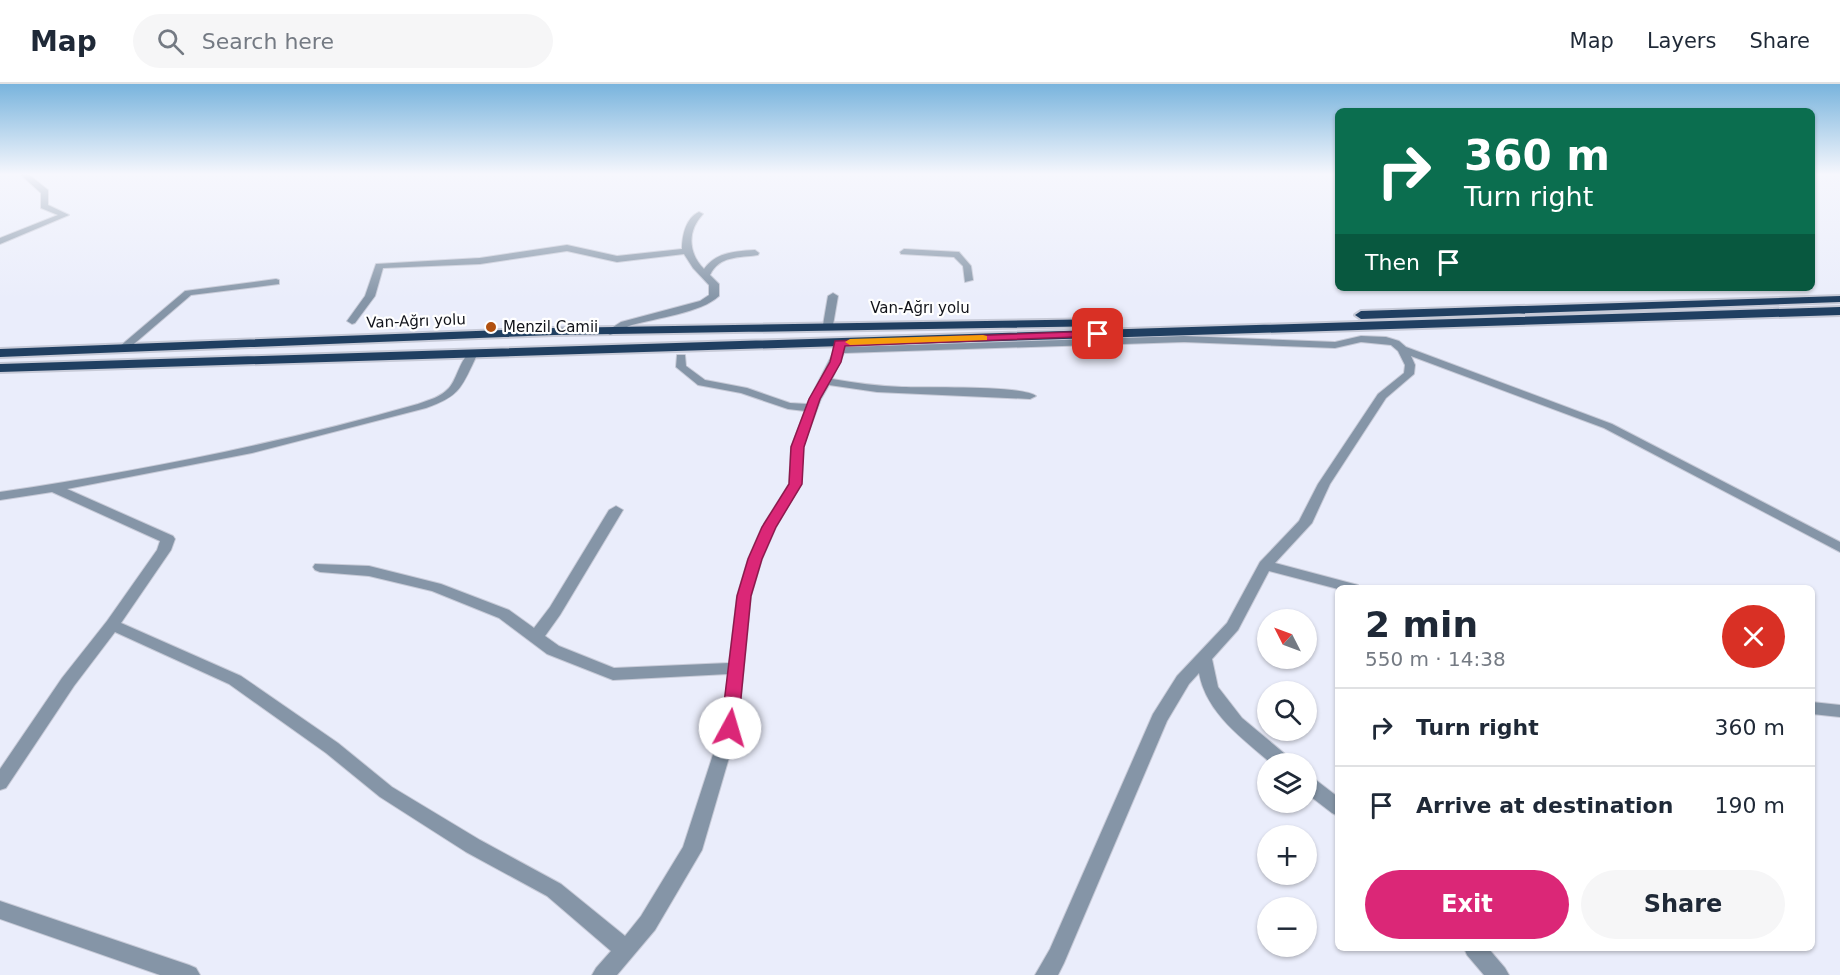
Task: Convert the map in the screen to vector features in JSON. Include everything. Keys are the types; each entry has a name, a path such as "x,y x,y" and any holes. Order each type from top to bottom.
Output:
{"highway":[{"path":"1320,323 1394,313 1840,299"},
{"name":"Van-Ağrı yolu","path":"0,353 124,347 828,325 1320,323 1840,305"},
{"path":"0,368 839,346 1320,323 1840,311"},
{"path":"1320,323 1423,330 1840,317"}],"street":[{"path":"0,241 64,216"},
{"path":"610,332 625,324 683,310 710,300 716,290 685,251 686,236 692,220 697,216"},
{"path":"352,321 370,296 379,266 480,261 567,248 617,259 685,251"},
{"path":"904,252 956,254 967,266 968,280"},
{"path":"705,275 710,267 725,256 755,253"},
{"path":"124,347 188,293 276,282"},
{"path":"828,325 833,296"},
{"path":"603,975 648,923 692,850 730,728 744,596 755,559 769,527 795,484 797,447 815,399 826,381 839,346 1184,339 1335,345 1361,339 1386,340 1402,349 1608,426 1840,548"},
{"path":"1046,975 1057,956 1159,719 1183,680 1233,626 1265,565 1305,523 1324,484 1382,396 1409,374 1410,365 1402,349"},
{"path":"0,496 158,471 310,436 409,410 448,395 454,389 472,354"},
{"path":"681,357 681,367 702,383 743,390 788,406 813,408"},
{"path":"826,381 882,389 1030,396"},
{"path":"0,783 68,682 164,550 168,539 53,488"},
{"path":"535,638 555,611 616,510"},
{"path":"1265,565 1342,585"},
{"path":"320,567 369,571 436,587 504,614 553,650 613,674 736,668"},
{"path":"111,625 236,680 332,748 386,792 473,846 554,890 626,950"},
{"path":"1204,658 1210,689 1236,723 1272,753"},
{"path":"1815,708 1840,711"},
{"path":"1317,791 1335,806"},
{"path":"0,910 189,975"},
{"path":"1477,951 1498,975"}],"slow traffic":[{"path":"850,342 983,338"}],"place":[{"name":"Menzil Camii","path":"491,327"}],"route":[{"path":"730,728 744,596 755,559 769,527 795,484 797,447 815,399 836,362 841,347 838,343 1098,334"}]}
